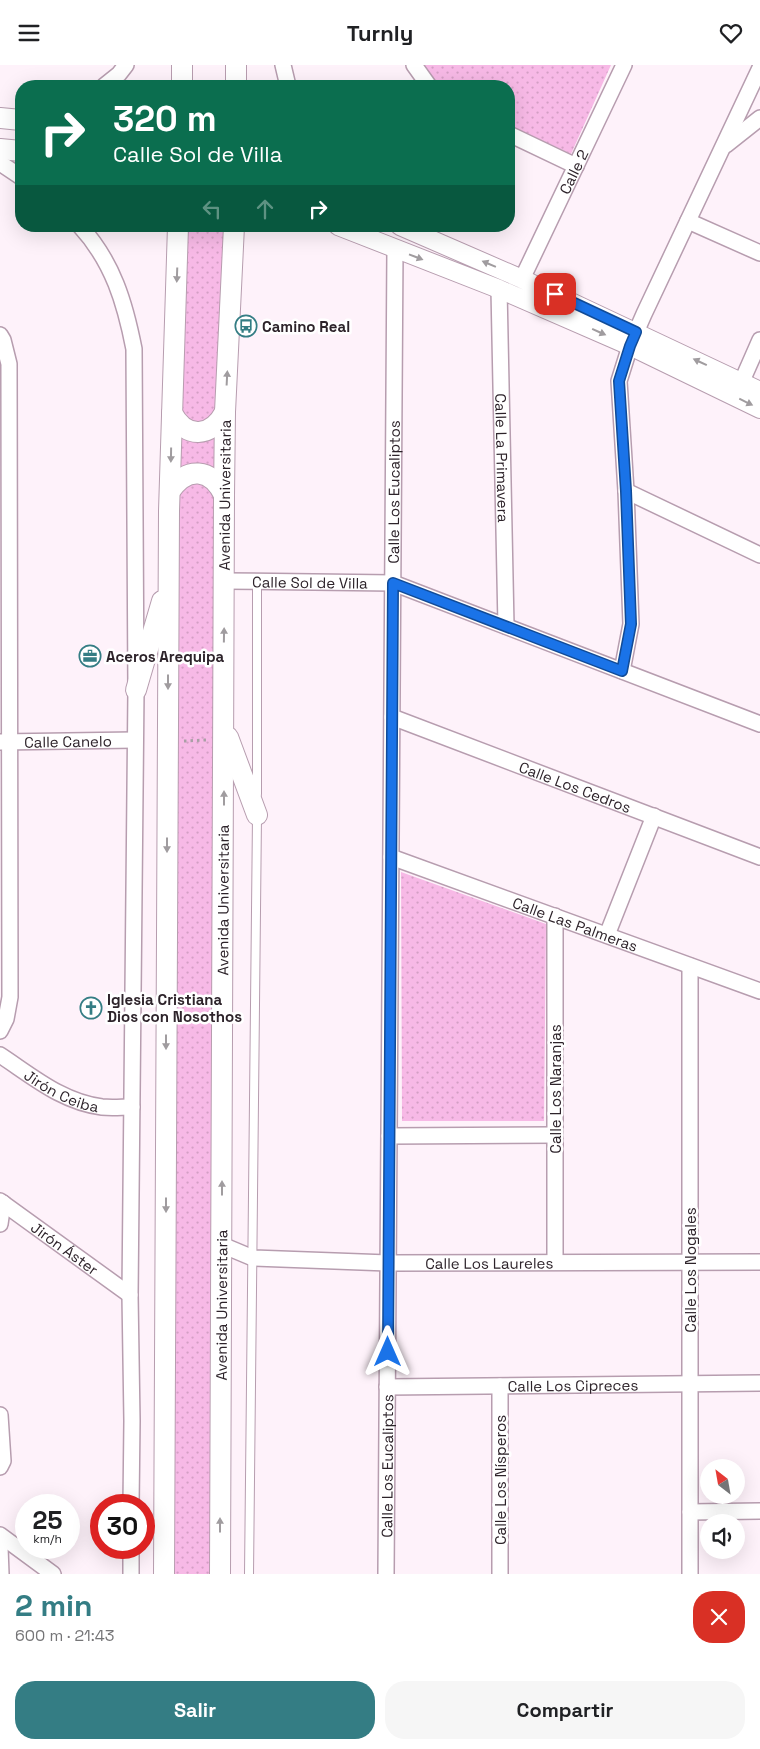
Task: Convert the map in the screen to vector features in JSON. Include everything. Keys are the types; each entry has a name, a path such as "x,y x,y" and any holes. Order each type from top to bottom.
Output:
{"main road":[{"path":"182,65 182,80"},
{"path":"236,65 236,80"},
{"path":"0,118 15,119"},
{"path":"0,149 15,150"},
{"path":"164,1574 169,581 178,232"},
{"name":"Avenida Universitaria","path":"220,1574 224,495 225,412 234,232"},
{"path":"172,413 178,423 187,430 198,432 210,430 219,423 225,412"},
{"path":"170,491 177,481 187,475 199,473 210,477 219,485 224,495"},
{"path":"136,690 169,581"},
{"path":"224,731 257,815"}],"street":[{"path":"112,80 126,65"},
{"path":"282,65 286,80"},
{"path":"414,65 425,80"},
{"name":"Calle 2","path":"522,279 624,65"},
{"path":"622,671 631,624 626,491 619,381 633,339 760,68"},
{"path":"723,148 760,118"},
{"path":"515,137 576,166"},
{"path":"0,163 15,173"},
{"path":"688,221 760,253"},
{"path":"84,232 100,253 115,280 128,315 134,349 136,690 130,1295 131,1494"},
{"path":"355,232 742,381 760,391"},
{"path":"414,232 522,279 760,409"},
{"name":"Calle Los Eucaliptos","path":"386,1574 395,249"},
{"name":"Calle La Primavera","path":"499,289 506,626"},
{"path":"0,335 9,364 5,742 10,997 6,1019 0,1031"},
{"path":"742,381 760,340"},
{"path":"626,491 760,555"},
{"name":"Calle Sol de Villa","path":"225,581 393,583 760,724"},
{"name":"Calle Los Cedros","path":"392,717 760,857"},
{"name":"Calle Canelo","path":"5,742 135,740"},
{"path":"607,935 654,816"},
{"name":"Calle Las Palmeras","path":"391,857 760,991"},
{"name":"Calle Los Naranjas","path":"554,1262 555,916"},
{"name":"Calle Los Nogales","path":"690,965 690,1574"},
{"name":"Jirón Ceiba","path":"0,1055 59,1095 102,1107 132,1107"},
{"path":"389,1136 554,1135"},
{"path":"0,1224 2,1202"},
{"name":"Jirón Áster","path":"2,1202 130,1295"},
{"name":"Calle Los Laureles","path":"222,1245 253,1258 388,1263 760,1262"},
{"name":"Calle Los Cipreces","path":"387,1387 760,1383"},
{"name":"Calle Los Nísperos","path":"500,1386 500,1574"},
{"path":"0,1415 3,1461 0,1467"},
{"path":"690,1512 760,1511"},
{"path":"0,1535 53,1574"},
{"path":"0,1547 1,1574"},
{"path":"131,1559 131,1574"}],"lane":[{"path":"249,1574 257,815 257,581"}],"path":[{"path":"168,742 224,731"}],"shaded area":[{"path":"423,65 611,65 571,154 515,128 515,80 434,80"},
{"path":"186,232 226,232 213,1574 172,1574 177,500"},
{"path":"401,872 546,924 544,1121 402,1121"}],"place":[{"name":"Camino Real","path":"246,326"},
{"name":"Aceros Arequipa","path":"90,656"},
{"name":"Iglesia Cristiana Dios con Nosothos","path":"91,1008"}],"route":[{"path":"388,1352 393,583 622,671 631,624 626,491 619,381 636,332 555,294"}]}
